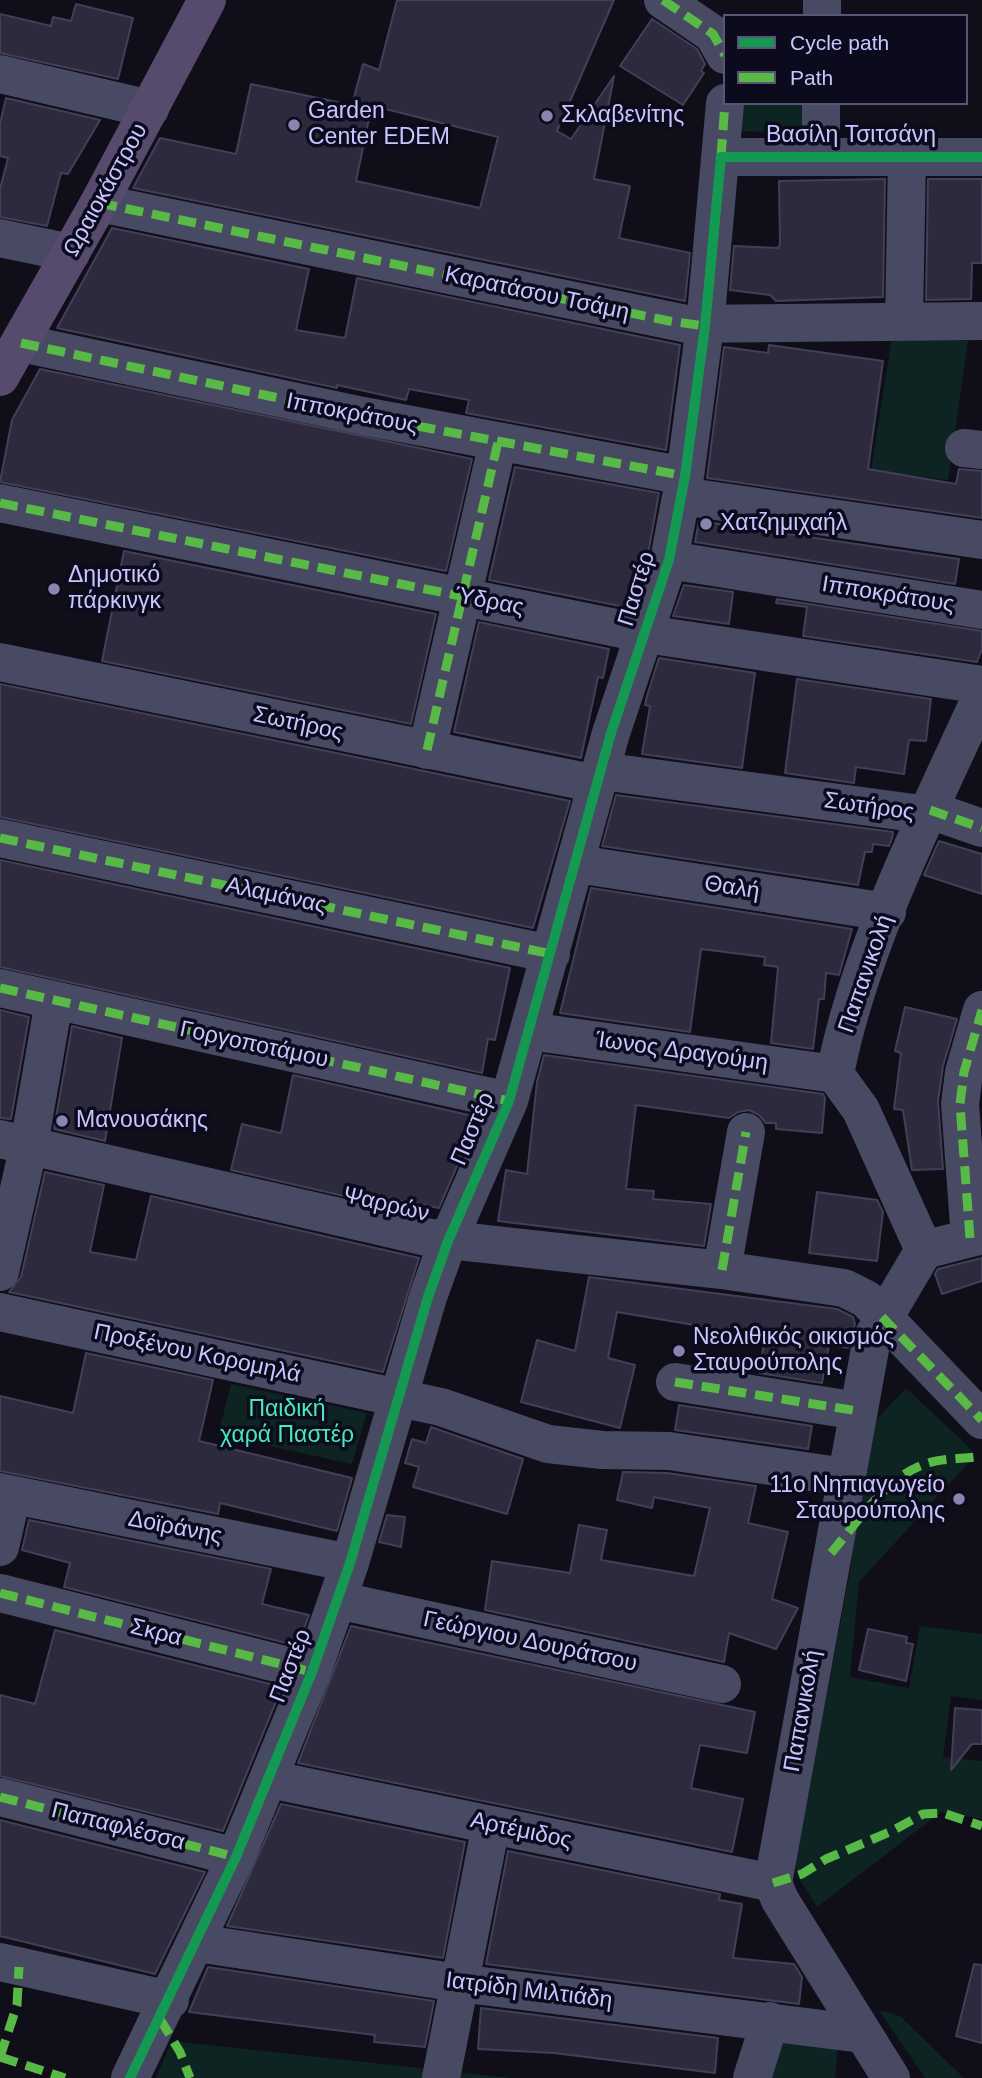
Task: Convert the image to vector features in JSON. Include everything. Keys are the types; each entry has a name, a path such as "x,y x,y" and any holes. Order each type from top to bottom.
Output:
{"main road":[{"name":"Ωραιοκάστρου","path":"0,377 99,203 206,0"}],"street":[{"path":"663,0 718,30"},
{"path":"0,74 150,109"},
{"name":"Παστέρ","path":"130,2078 170,2000 236,1857 312,1672 350,1563 428,1297 448,1241 509,1101 620,704 670,560 705,326 725,105"},
{"path":"821,105 821,157"},
{"name":"Βασίλη Τσιτσάνη","path":"720,157 982,157"},
{"path":"904,322 907,158"},
{"name":"Καρατάσου Τσάμη","path":"99,203 669,321 705,326 982,321"},
{"path":"0,238 71,253"},
{"name":"Ιπποκράτους","path":"21,343 304,404 498,442 683,486 982,540"},
{"path":"427,750 498,442"},
{"name":"Ύδρας","path":"0,503 646,634 982,685"},
{"name":"Ιπποκράτους","path":"670,560 982,610"},
{"name":"Σωτήρος","path":"0,662 427,750 599,778 929,812 982,828"},
{"name":"Παπανικολή","path":"835,1074 854,998 887,912 982,695"},
{"name":"Αλαμάνας","path":"0,838 551,954"},
{"name":"Θαλή","path":"577,864 887,912"},
{"name":"Γοργοποτάμου","path":"0,988 509,1101"},
{"path":"0,1272 14,1142 54,1001"},
{"path":"835,1074 860,1110 924,1250 976,1237 960,1104 964,1072 982,1010"},
{"name":"Ίωνος Δραγούμη","path":"529,1031 835,1074"},
{"path":"722,1270 746,1132"},
{"name":"Ψαρρών","path":"14,1142 448,1241 722,1270 844,1288 866,1299 982,1420"},
{"name":"Παπανικολή","path":"774,1883 872,1338 924,1250"},
{"name":"Προξένου Κορομηλά","path":"0,1312 400,1397 441,1407 548,1444 602,1450 669,1451 845,1477"},
{"path":"675,1382 858,1411"},
{"path":"0,1547 6,1494"},
{"name":"Δοϊράνης","path":"6,1494 350,1563"},
{"name":"Σκρα","path":"0,1593 312,1672"},
{"name":"Γεώργιου Δουράτσου","path":"337,1600 722,1684"},
{"name":"Αρτέμιδος","path":"269,1779 774,1883"},
{"name":"Παπαφλέσσα","path":"0,1797 236,1857"},
{"path":"441,2078 491,1825"},
{"path":"774,1883 780,1900 891,2078"},
{"name":"Ιατρίδη Μιλτιάδη","path":"197,1943 459,1983 862,2034"},
{"path":"0,1962 170,2000"},
{"path":"752,2078 770,2021"}],"green space":[{"path":"740,105 816,105 816,133 739,131"},
{"path":"892,337 968,341 948,480 871,470"},
{"name":"Παιδική χαρά Παστέρ","path":"231,1384 367,1413 352,1464 218,1435"},
{"path":"906,1388 970,1448 974,1457 859,1582 850,1677 909,1688 920,1626 982,1634 982,1700 951,1696 943,1757 982,1761 982,1819 941,1812 817,1907 796,1874 796,1858 851,1566 855,1516 876,1420"},
{"path":"879,2010 900,2016 964,2078 925,2078"},
{"path":"766,2040 838,2041 835,2078 759,2078"},
{"path":"172,2041 511,2078 156,2078"}],"building":[{"path":"397,0 614,0 557,131 571,139 614,76 594,179 630,186 619,238 690,253 685,301 133,188 160,138 236,154 251,84 371,109 356,181 480,208 498,137 353,101 363,64 379,70"},
{"path":"76,4 133,18 118,79 0,53 0,14 51,26 53,17 71,21"},
{"path":"652,19 697,49 705,64 701,71 704,73 683,105 620,66"},
{"path":"6,98 100,120 68,174 61,173 47,226 0,217 0,189 8,158 0,156 0,124"},
{"path":"885,179 883,297 776,301 770,295 730,290 734,246 778,248 780,244 779,181"},
{"path":"928,179 982,179 982,263 972,263 971,299 926,300"},
{"path":"112,228 309,269 296,330 345,338 357,278 680,345 666,450 466,413 469,400 409,389 406,400 337,385 337,388 57,328"},
{"path":"769,345 883,361 868,469 956,484 959,469 982,471 982,518 707,478 724,347 768,353"},
{"path":"40,369 472,459 446,571 0,482 12,420"},
{"path":"515,467 659,493 648,554 630,608 489,580"},
{"path":"699,521 959,559 955,584 695,542"},
{"path":"124,551 436,614 411,724 102,661"},
{"path":"684,585 733,592 729,624 673,616"},
{"path":"777,599 982,631 982,649 977,662 803,636 807,607 776,603"},
{"path":"479,622 609,649 603,678 598,677 581,758 454,732"},
{"path":"659,658 755,673 742,768 642,754 650,706 645,705"},
{"path":"797,679 931,699 926,741 909,740 904,774 856,767 854,783 785,773"},
{"path":"0,684 570,801 533,928 0,817"},
{"path":"616,795 893,832 889,846 873,844 872,852 865,852 858,885 602,846"},
{"path":"939,841 982,854 982,894 924,875"},
{"path":"0,860 510,968 495,1040 488,1039 482,1073 0,967"},
{"path":"591,888 852,929 839,975 826,973 824,999 819,999 813,1049 771,1043 778,967 764,965 765,957 701,949 690,1032 560,1013"},
{"path":"905,1007 957,1019 943,1066 938,1101 943,1169 912,1170 903,1110 894,1109 901,1053 895,1051"},
{"path":"0,1010 29,1017 11,1119 0,1118"},
{"path":"72,1026 122,1038 105,1141 54,1129"},
{"path":"544,1055 823,1094 825,1098 822,1133 776,1129 776,1123 766,1123 759,1115 749,1110 738,1112 729,1118 636,1105 626,1189 654,1191 653,1199 711,1204 704,1246 498,1221 506,1170 527,1174 537,1082"},
{"path":"293,1075 473,1116 469,1138 439,1208 371,1195 370,1202 231,1170 242,1124 281,1133"},
{"path":"45,1172 104,1185 90,1252 136,1260 151,1196 419,1258 383,1372 9,1292 21,1277"},
{"path":"817,1192 877,1200 883,1212 877,1261 809,1253"},
{"path":"982,1258 982,1281 942,1294 935,1274 938,1269"},
{"path":"589,1277 837,1309 853,1317 855,1324 848,1348 829,1345 822,1383 759,1373 765,1337 617,1312 608,1358 635,1365 620,1428 521,1402 537,1340 575,1351"},
{"path":"86,1353 213,1380 199,1441 352,1478 337,1531 220,1503 218,1514 0,1471 0,1396 73,1413"},
{"path":"679,1405 812,1426 808,1449 675,1430"},
{"path":"431,1427 523,1459 507,1514 413,1487 419,1467 405,1463 412,1439 426,1443"},
{"path":"623,1472 667,1473 756,1486 748,1523 788,1532 772,1599 798,1608 776,1649 729,1633 724,1662 485,1610 492,1561 570,1573 579,1525 607,1530 601,1560 694,1576 710,1508 654,1497 652,1508 617,1500"},
{"path":"387,1515 405,1517 401,1547 379,1542"},
{"path":"29,1520 271,1569 262,1604 309,1615 298,1646 64,1587 70,1563 22,1550"},
{"path":"351,1626 755,1712 747,1753 700,1745 691,1788 743,1799 732,1852 298,1763"},
{"path":"868,1629 907,1637 906,1643 913,1644 906,1681 859,1670"},
{"path":"55,1630 282,1687 223,1831 0,1776 0,1695 35,1704"},
{"path":"955,1708 982,1710 982,1744 972,1744 951,1770"},
{"path":"281,1804 465,1842 443,1958 227,1926"},
{"path":"0,1820 205,1872 155,1974 0,1936"},
{"path":"508,1851 720,1894 719,1900 742,1904 733,1958 794,1964 802,1977 799,2004 486,1964"},
{"path":"974,1964 982,1965 982,2043 956,2036"},
{"path":"208,1967 434,2001 425,2047 374,2042 375,2035 189,2012"},
{"path":"481,2008 718,2038 715,2073 554,2053 478,2049"}],"marked path":[{"path":"663,0 713,34 723,52"},
{"path":"721,157 725,105"},
{"path":"99,203 669,321 705,326"},
{"path":"21,343 363,416 685,476"},
{"path":"427,750 498,442"},
{"path":"0,503 465,597"},
{"path":"930,810 982,828"},
{"path":"0,838 551,954"},
{"path":"0,988 509,1101"},
{"path":"970,1238 960,1104 964,1072 982,1010"},
{"path":"722,1270 746,1132"},
{"path":"882,1317 982,1420"},
{"path":"675,1382 858,1411"},
{"path":"831,1553 874,1501 913,1469 941,1460 982,1456"},
{"path":"0,1593 312,1672"},
{"path":"0,1797 236,1857"},
{"path":"773,1883 802,1874 826,1859 892,1831 923,1814 943,1813 982,1826"},
{"path":"0,2057 17,2005 19,1967"},
{"path":"160,2019 180,2052 190,2078"},
{"path":"0,2057 65,2078"}],"cycle path":[{"path":"130,2078 236,1857 312,1672 350,1563 428,1297 448,1241 509,1101 611,733 669,560 685,476 705,326 721,157 982,157"}],"place":[{"name":"Σκλαβενίτης","path":"547,116"},
{"name":"Garden Center EDEM","path":"294,125"},
{"name":"Χατζημιχαήλ","path":"706,524"},
{"name":"Δημοτικό πάρκινγκ","path":"54,589"},
{"name":"Μανουσάκης","path":"62,1121"},
{"name":"Νεολιθικός οικισμός Σταυρούπολης","path":"679,1351"},
{"name":"11ο Νηπιαγωγείο Σταυρούπολης","path":"959,1499"}]}
